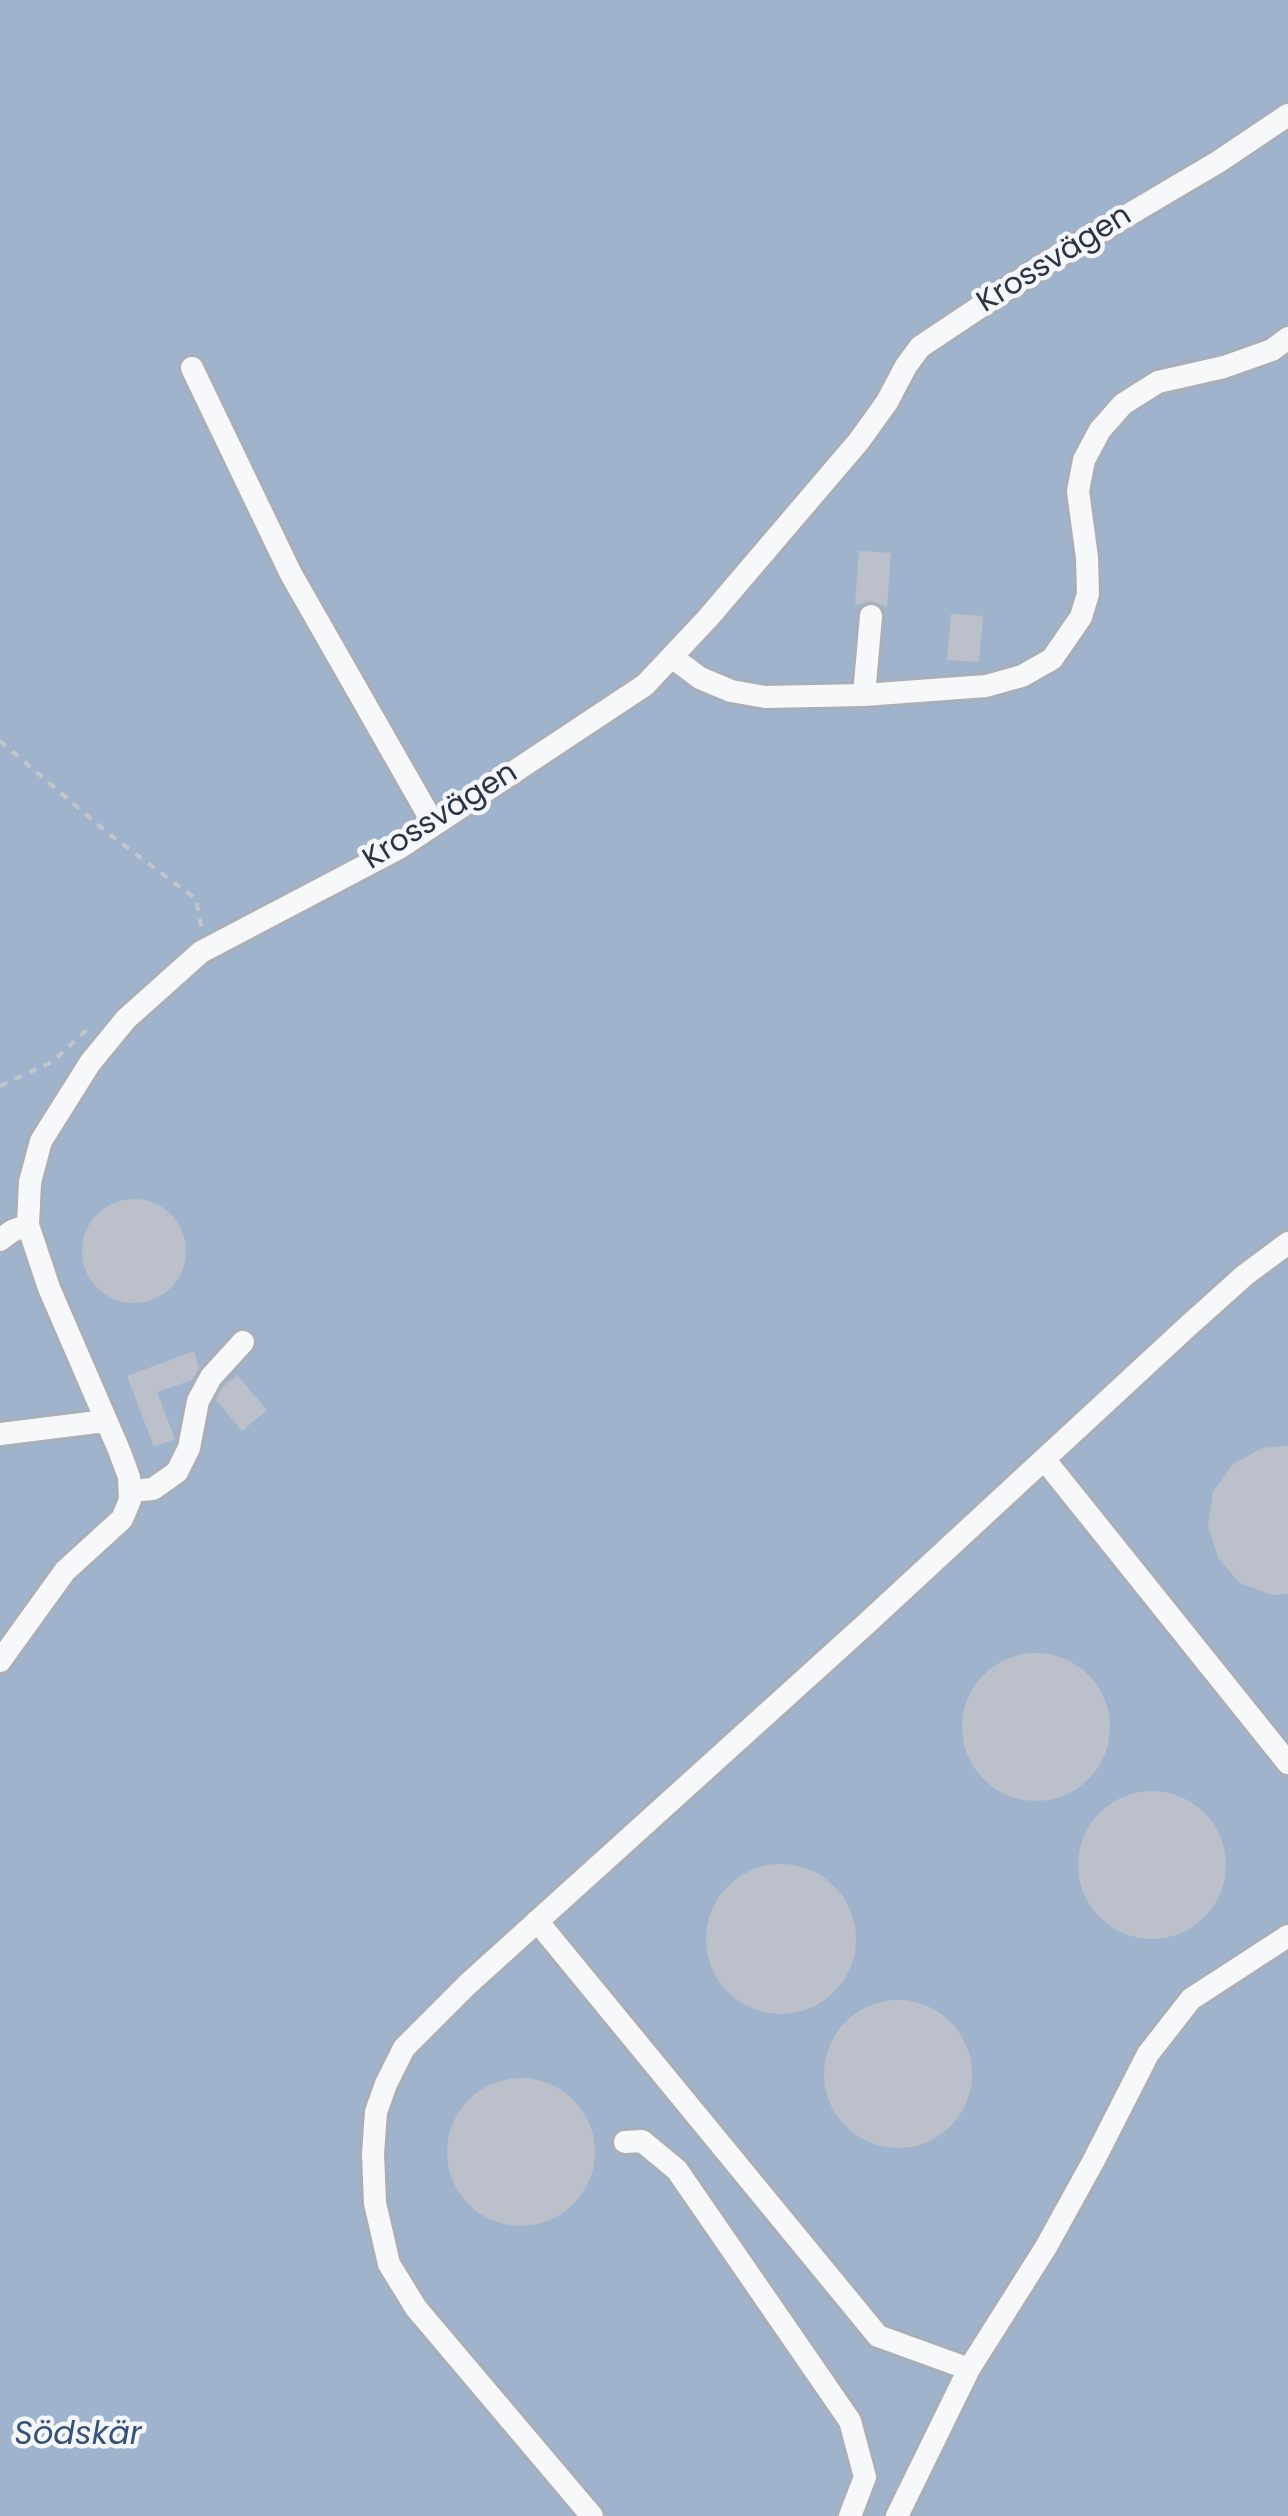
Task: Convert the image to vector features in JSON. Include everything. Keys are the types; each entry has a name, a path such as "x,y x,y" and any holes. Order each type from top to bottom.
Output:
{"street":[{"name":"Krossvägen","path":"130,1492 124,1464 49,1288 28,1225 30,1182 41,1141 90,1062 126,1019 201,952 399,848 645,685 859,440 888,402 920,347 1040,266 1218,162 1288,115"},
{"path":"672,658 700,678 731,691 765,697 986,686 1022,676 1052,659 1081,617 1088,594 1088,558 1078,490 1084,460 1100,430 1123,404 1158,382 1240,361 1272,350 1288,338"},
{"path":"192,368 290,574 433,823"},
{"path":"864,695 871,616"},
{"path":"0,1240 12,1230 28,1225"},
{"path":"592,2516 416,2308 388,2264 376,2202 376,2112 404,2048 468,1984 1245,1275 1288,1244"},
{"path":"0,1661 66,1572 122,1519 130,1492 153,1490 177,1472 189,1448 198,1402 211,1376 243,1342"},
{"path":"0,1434 104,1421"},
{"path":"1044,1459 1288,1763"},
{"path":"537,1922 878,2336 969,2369"},
{"path":"897,2516 969,2369 1046,2247 1148,2054 1192,1999 1288,1936"},
{"path":"625,2142 642,2141 677,2170 850,2421 865,2477 850,2516"}],"path":[{"path":"0,741 108,834 196,899 202,925 201,952"},
{"path":"0,1086 52,1062 104,1014 126,1019"}],"water":[{"name":"Södskär","path":"0,0 1288,0 1288,2516 0,2516"}],"building":[{"path":"859,551 891,553 887,607 871,601 855,605"},
{"path":"951,614 983,616 979,662 947,660"},
{"path":"134,1199 154,1203 171,1214 182,1231 186,1251 182,1271 171,1288 154,1299 134,1303 114,1299 97,1288 86,1271 82,1251 86,1231 97,1214 114,1203"},
{"path":"194,1351 199,1368 192,1380 157,1392 175,1439 154,1447 127,1376"},
{"path":"237,1375 267,1410 242,1431 216,1400 222,1388"},
{"path":"1288,1446 1288,1594 1272,1595 1240,1583 1218,1558 1208,1525 1213,1492 1233,1464 1262,1448"},
{"path":"1036,1653 1064,1658 1089,1674 1105,1699 1110,1727 1105,1755 1089,1780 1064,1796 1036,1801 1008,1796 983,1780 967,1755 962,1727 967,1699 983,1674 1008,1658"},
{"path":"1152,1791 1180,1796 1205,1812 1221,1837 1226,1865 1221,1893 1205,1918 1180,1934 1152,1939 1124,1934 1099,1918 1083,1893 1078,1865 1083,1837 1099,1812 1124,1796"},
{"path":"781,1864 810,1870 834,1886 850,1910 856,1939 850,1968 834,1992 810,2008 781,2014 752,2008 728,1992 712,1968 706,1939 712,1910 728,1886 752,1870"},
{"path":"898,2000 926,2005 951,2021 967,2046 972,2074 967,2102 951,2127 926,2143 898,2148 870,2143 845,2127 829,2102 824,2074 829,2046 845,2021 870,2005"},
{"path":"521,2078 549,2083 574,2099 590,2124 595,2152 590,2180 574,2205 549,2221 521,2226 493,2221 468,2205 452,2180 447,2152 452,2124 468,2099 493,2083"}]}
